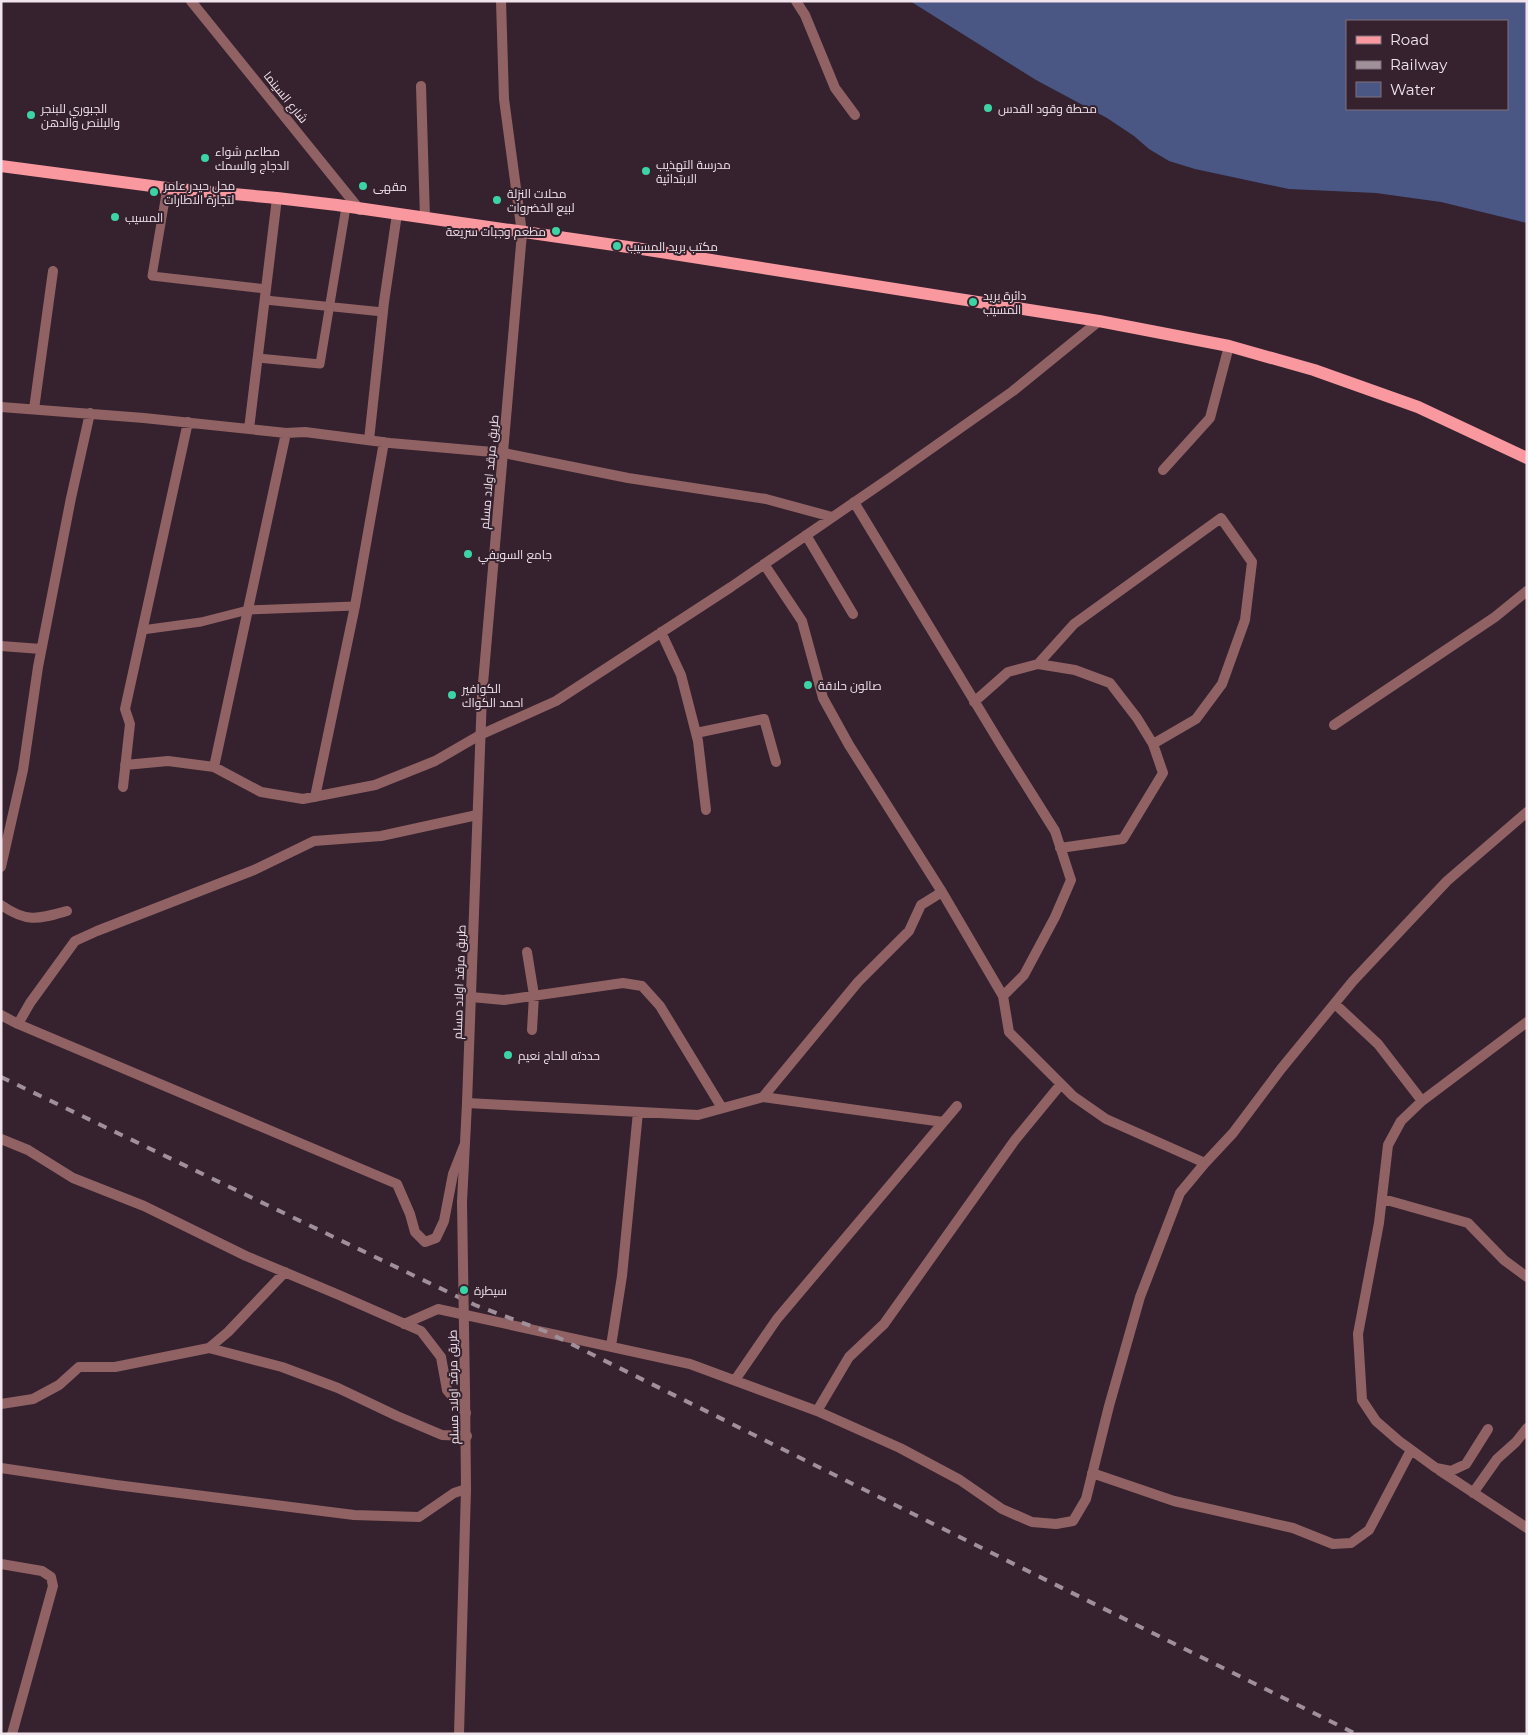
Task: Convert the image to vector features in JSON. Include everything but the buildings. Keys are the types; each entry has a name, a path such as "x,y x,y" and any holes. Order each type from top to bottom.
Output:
{"main road":[{"path":"1,166 167,188 277,198 397,214 655,251 1099,321 1229,346 1314,370 1418,407 1527,458"}],"street":[{"name":"شارع السينما","path":"191,1 360,210"},
{"name":"طريق مرقد اولاد مسلم","path":"459,1734 467,1436 462,1202 468,1103 480,735 522,233 504,99 501,1"},
{"path":"796,1 805,15 835,88 855,115"},
{"path":"421,86 425,218"},
{"path":"249,428 277,198"},
{"path":"369,440 383,312 397,214"},
{"path":"34,410 53,271"},
{"path":"126,765 168,760 214,767 261,792 303,799 383,782 435,762 480,735 556,701 764,564 1012,391 1099,321"},
{"path":"1163,470 1210,418 1229,346"},
{"path":"1,407 188,422 286,433 305,432 384,442 504,453 628,478 766,498 832,517"},
{"path":"1,867 24,770 30,713 41,649 90,414"},
{"path":"123,787 130,724 125,709 188,422"},
{"path":"214,767 286,433"},
{"path":"315,797 355,606 384,442"},
{"path":"854,502 974,702 1055,831 1071,880 1055,917 1024,974 1003,996"},
{"path":"1038,664 1074,624 1221,518 1252,562 1245,620 1222,684 1217,691 1196,719 1153,744"},
{"path":"806,535 853,614"},
{"path":"764,564 802,621 823,698 827,706 849,745 942,892 1003,996 1009,1032 1073,1096 1106,1119 1205,1163"},
{"path":"1334,725 1495,617 1527,591"},
{"path":"661,632 681,675 696,733 706,810"},
{"path":"1,646 41,649"},
{"path":"974,702 1008,672 1038,664 1075,670 1110,683 1138,718 1153,744 1163,773 1123,839 1060,848"},
{"path":"696,733 764,718 776,762"},
{"path":"404,1324 438,1309 690,1364 817,1411 900,1448 960,1480 1002,1509 1032,1522 1056,1524 1073,1521 1086,1499 1140,1297 1180,1193 1234,1133 1281,1069 1353,981 1447,880 1527,812"},
{"path":"18,1024 30,1003 75,941 254,870 314,842 381,836 477,815"},
{"path":"763,1097 858,982 909,931 921,905 942,892"},
{"path":"1,905 22,917 39,919 66,911"},
{"path":"527,952 534,995 532,1030"},
{"path":"471,997 504,1000 623,983 642,986 660,1006 722,1108"},
{"path":"1335,1004 1378,1044 1422,1101"},
{"path":"1,1015 18,1024 397,1184 410,1214 415,1232 425,1242 436,1238 444,1221 453,1174 466,1142"},
{"path":"1527,1022 1422,1101 1401,1121 1388,1145 1383,1199 1358,1334 1362,1400 1376,1421 1436,1468 1527,1528"},
{"path":"817,1411 849,1357 884,1324 1015,1140 1061,1084"},
{"path":"468,1103 698,1114 763,1097 943,1122"},
{"path":"735,1380 777,1319 957,1106"},
{"path":"611,1346 622,1276 638,1112"},
{"path":"1,1139 28,1150 73,1178 144,1206 246,1256 421,1331 441,1358 446,1390 466,1413"},
{"path":"1383,1199 1468,1223 1504,1260 1527,1277"},
{"path":"209,1348 228,1332 285,1272"},
{"path":"1,1404 33,1399 58,1385 80,1367 115,1367 209,1348 282,1368 330,1385 442,1434 467,1436"},
{"path":"1472,1493 1498,1459 1516,1442 1527,1428"},
{"path":"1436,1468 1451,1471 1466,1464 1488,1429"},
{"path":"1092,1473 1174,1500 1293,1528 1333,1544 1351,1544 1369,1530 1411,1450"},
{"path":"1,1468 116,1485 354,1515 419,1517 454,1493 466,1489"},
{"path":"1,1564 42,1571 51,1577 53,1586 12,1734"}],"lane":[{"path":"167,188 152,276 329,306 383,312"},
{"path":"258,358 320,364 346,207"},
{"path":"142,630 201,622 248,610 355,606"}],"water":[{"path":"910,1 1527,1 1527,223 1441,202 1376,193 1289,189 1195,169 1169,161 1149,149 1134,136 1107,118 1036,80"}],"railway":[{"path":"1,1077 475,1305 547,1332 1356,1734"}],"place":[{"name":"محطة وقود القدس","path":"988,108"},
{"name":"الجبوري للبنجر والبلنص والدهن","path":"31,115"},
{"name":"مطاعم شواء الدجاج والسمك","path":"205,158"},
{"name":"مدرسة التهذيب الابتدائية","path":"646,171"},
{"name":"مقهى","path":"363,186"},
{"name":"محل حيدر عامر لتجارة الاطارات","path":"154,192"},
{"name":"محلات النزلة لبيع الخضروات","path":"497,200"},
{"name":"المسيب","path":"115,217"},
{"name":"مطعم وجبات سريعة","path":"556,231"},
{"name":"مكتب بريد المسيب","path":"617,246"},
{"name":"دائرة بريد المسيب","path":"973,302"},
{"name":"جامع السويفي","path":"468,554"},
{"name":"صالون حلاقة","path":"808,685"},
{"name":"الكوافير احمد الكواك","path":"452,695"},
{"name":"حددته الحاج نعيم","path":"508,1055"},
{"name":"سيطرة","path":"464,1290"}]}
